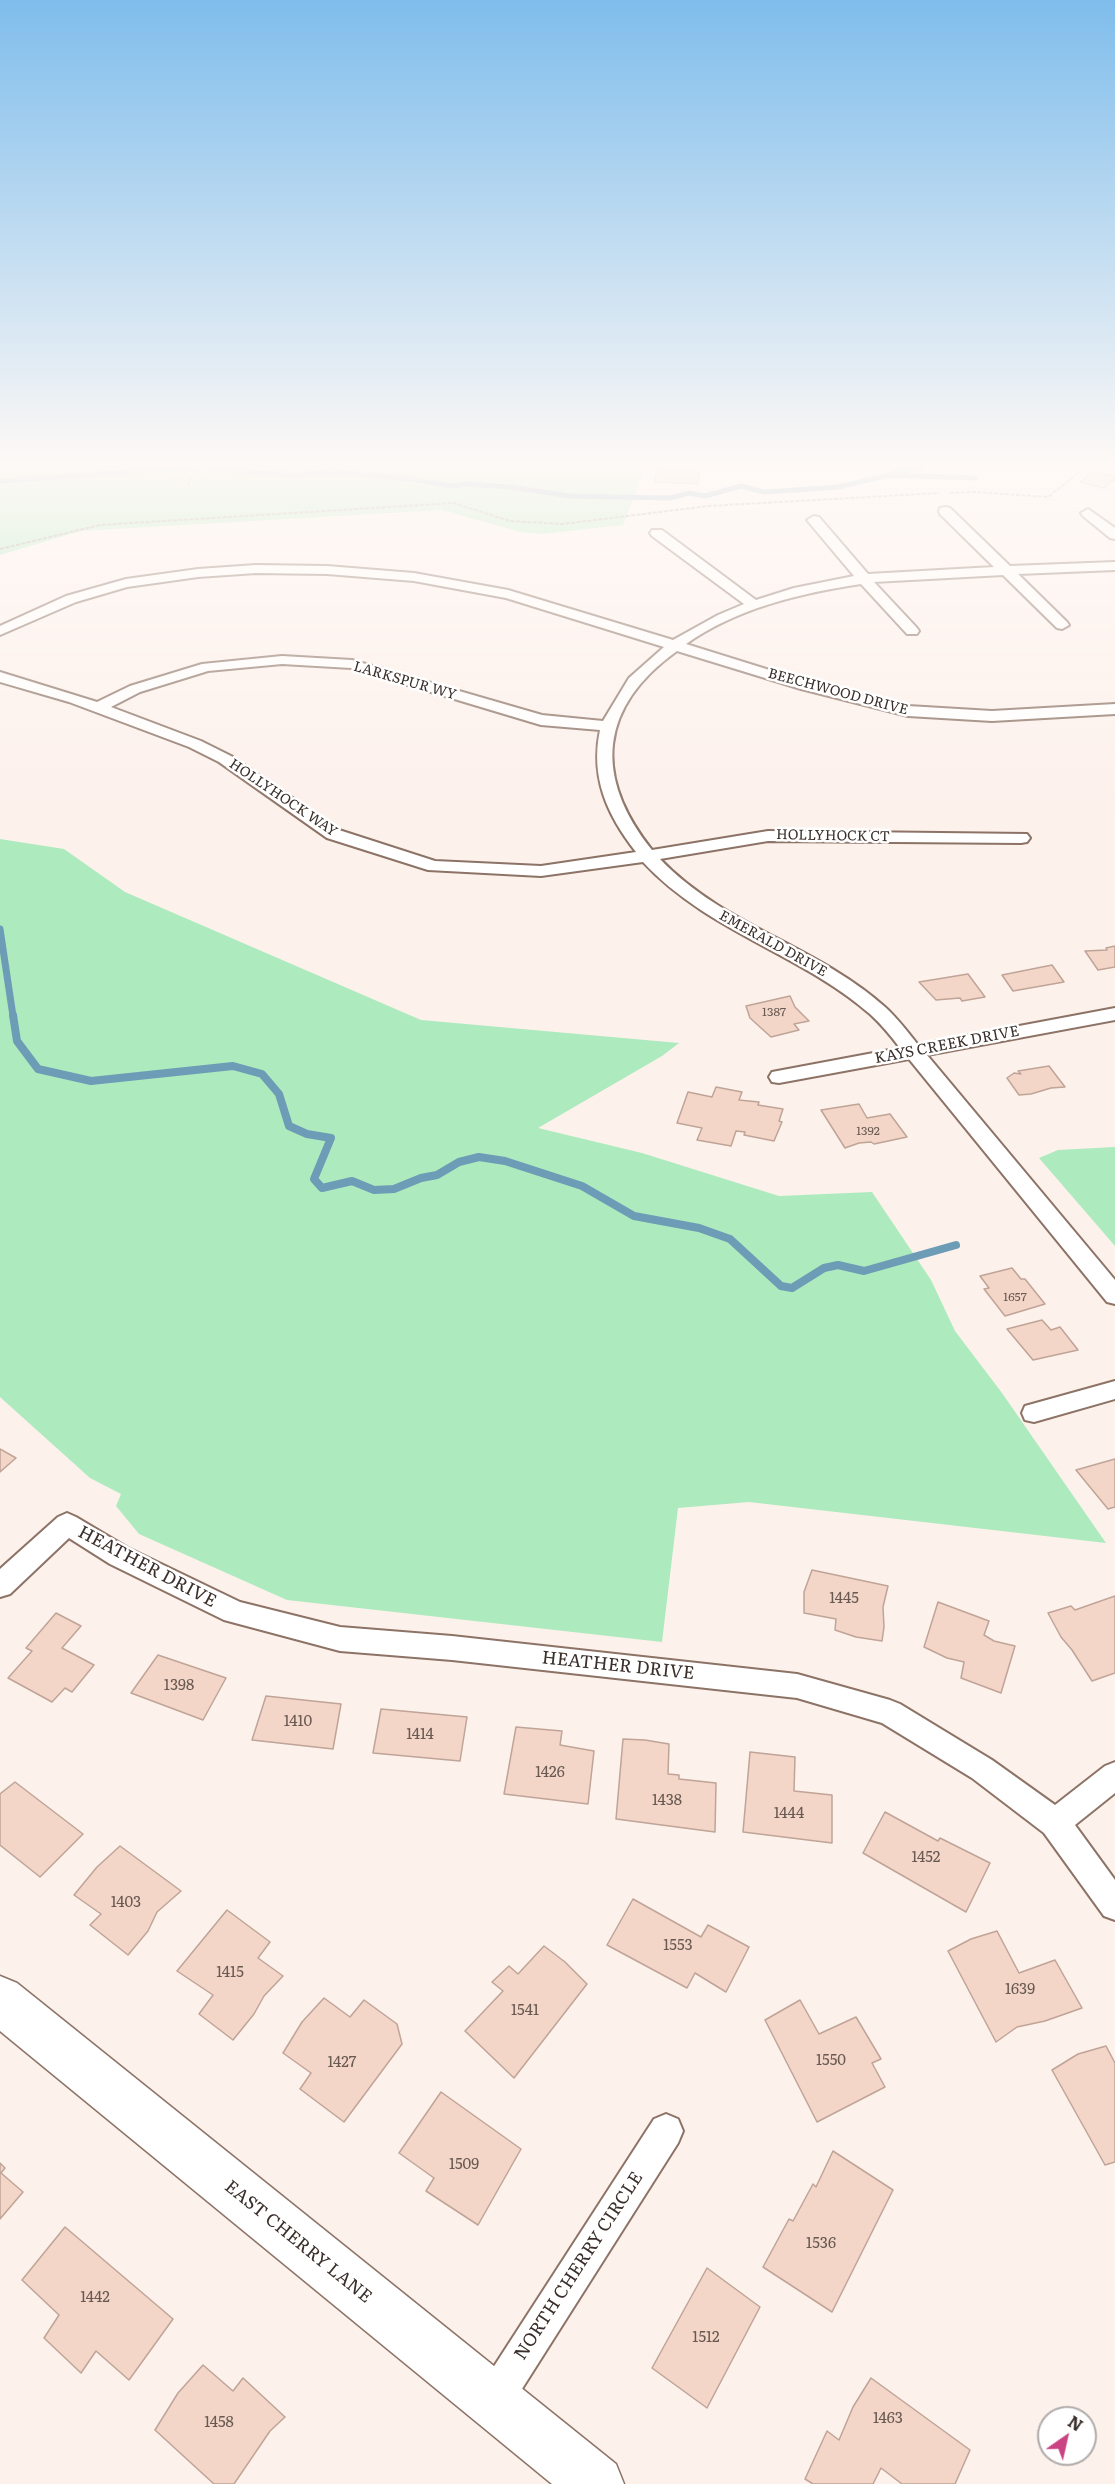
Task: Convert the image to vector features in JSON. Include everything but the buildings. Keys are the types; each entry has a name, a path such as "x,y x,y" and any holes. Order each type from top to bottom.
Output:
{"street":[{"name":"BEECHWOOD DRIVE","path":"0,631 72,599 127,583"},
{"name":"BEECHWOOD DRIVE","path":"447,583 508,594 806,686 908,711 992,716 1115,709"},
{"path":"724,583 754,605"},
{"name":"EMERALD DRIVE","path":"843,583 754,605 718,619 672,646 636,681 619,704 608,726 603,772 610,796 627,828 646,854 670,878 738,927 825,972 879,1012 1115,1296"},
{"path":"868,583 912,632"},
{"path":"1018,583 1062,625"},
{"name":"LARKSPUR WY","path":"99,708 135,689 207,667 282,660 352,664 541,720 608,726"},
{"name":"HOLLYHOCK WAY","path":"0,677 99,708 195,744 225,759 333,834 397,856 434,866 541,871 591,865 646,854"},
{"name":"HOLLYHOCK CT","path":"646,854 768,836 1021,838"},
{"name":"KAYS CREEK DRIVE","path":"779,1077 1115,1014"},
{"path":"1034,1413 1115,1390"},
{"name":"HEATHER DRIVE","path":"0,1586 67,1524 119,1556 234,1612 340,1639 452,1648 797,1686 890,1713 982,1769 1055,1822 1115,1905"},
{"path":"1055,1822 1115,1775"},
{"name":"EAST CHERRY LANE","path":"0,2000 596,2484"},
{"name":"NORTH CHERRY CIRCLE","path":"493,2401 666,2131"}],"green space":[{"path":"0,839 64,849 125,892 421,1020 679,1043 662,1056 538,1128 642,1153 779,1196 872,1192 931,1280 955,1331 1002,1393 1106,1543 749,1502 678,1508 662,1642 287,1600 139,1534 116,1506 121,1494 90,1478 0,1397"},
{"path":"1115,1147 1115,1246 1039,1158 1058,1150"}],"waterway":[{"path":"0,929 13,1016"},
{"path":"13,1015 17,1041 38,1069 91,1081 233,1066 262,1074 279,1094 289,1126 307,1134 331,1138 314,1179 322,1188 352,1181 374,1190 394,1189 421,1178 437,1175 459,1162 479,1157 505,1161 582,1186 634,1216 699,1228 730,1239 781,1286 792,1288 824,1268 838,1265 864,1271 956,1245"}]}
